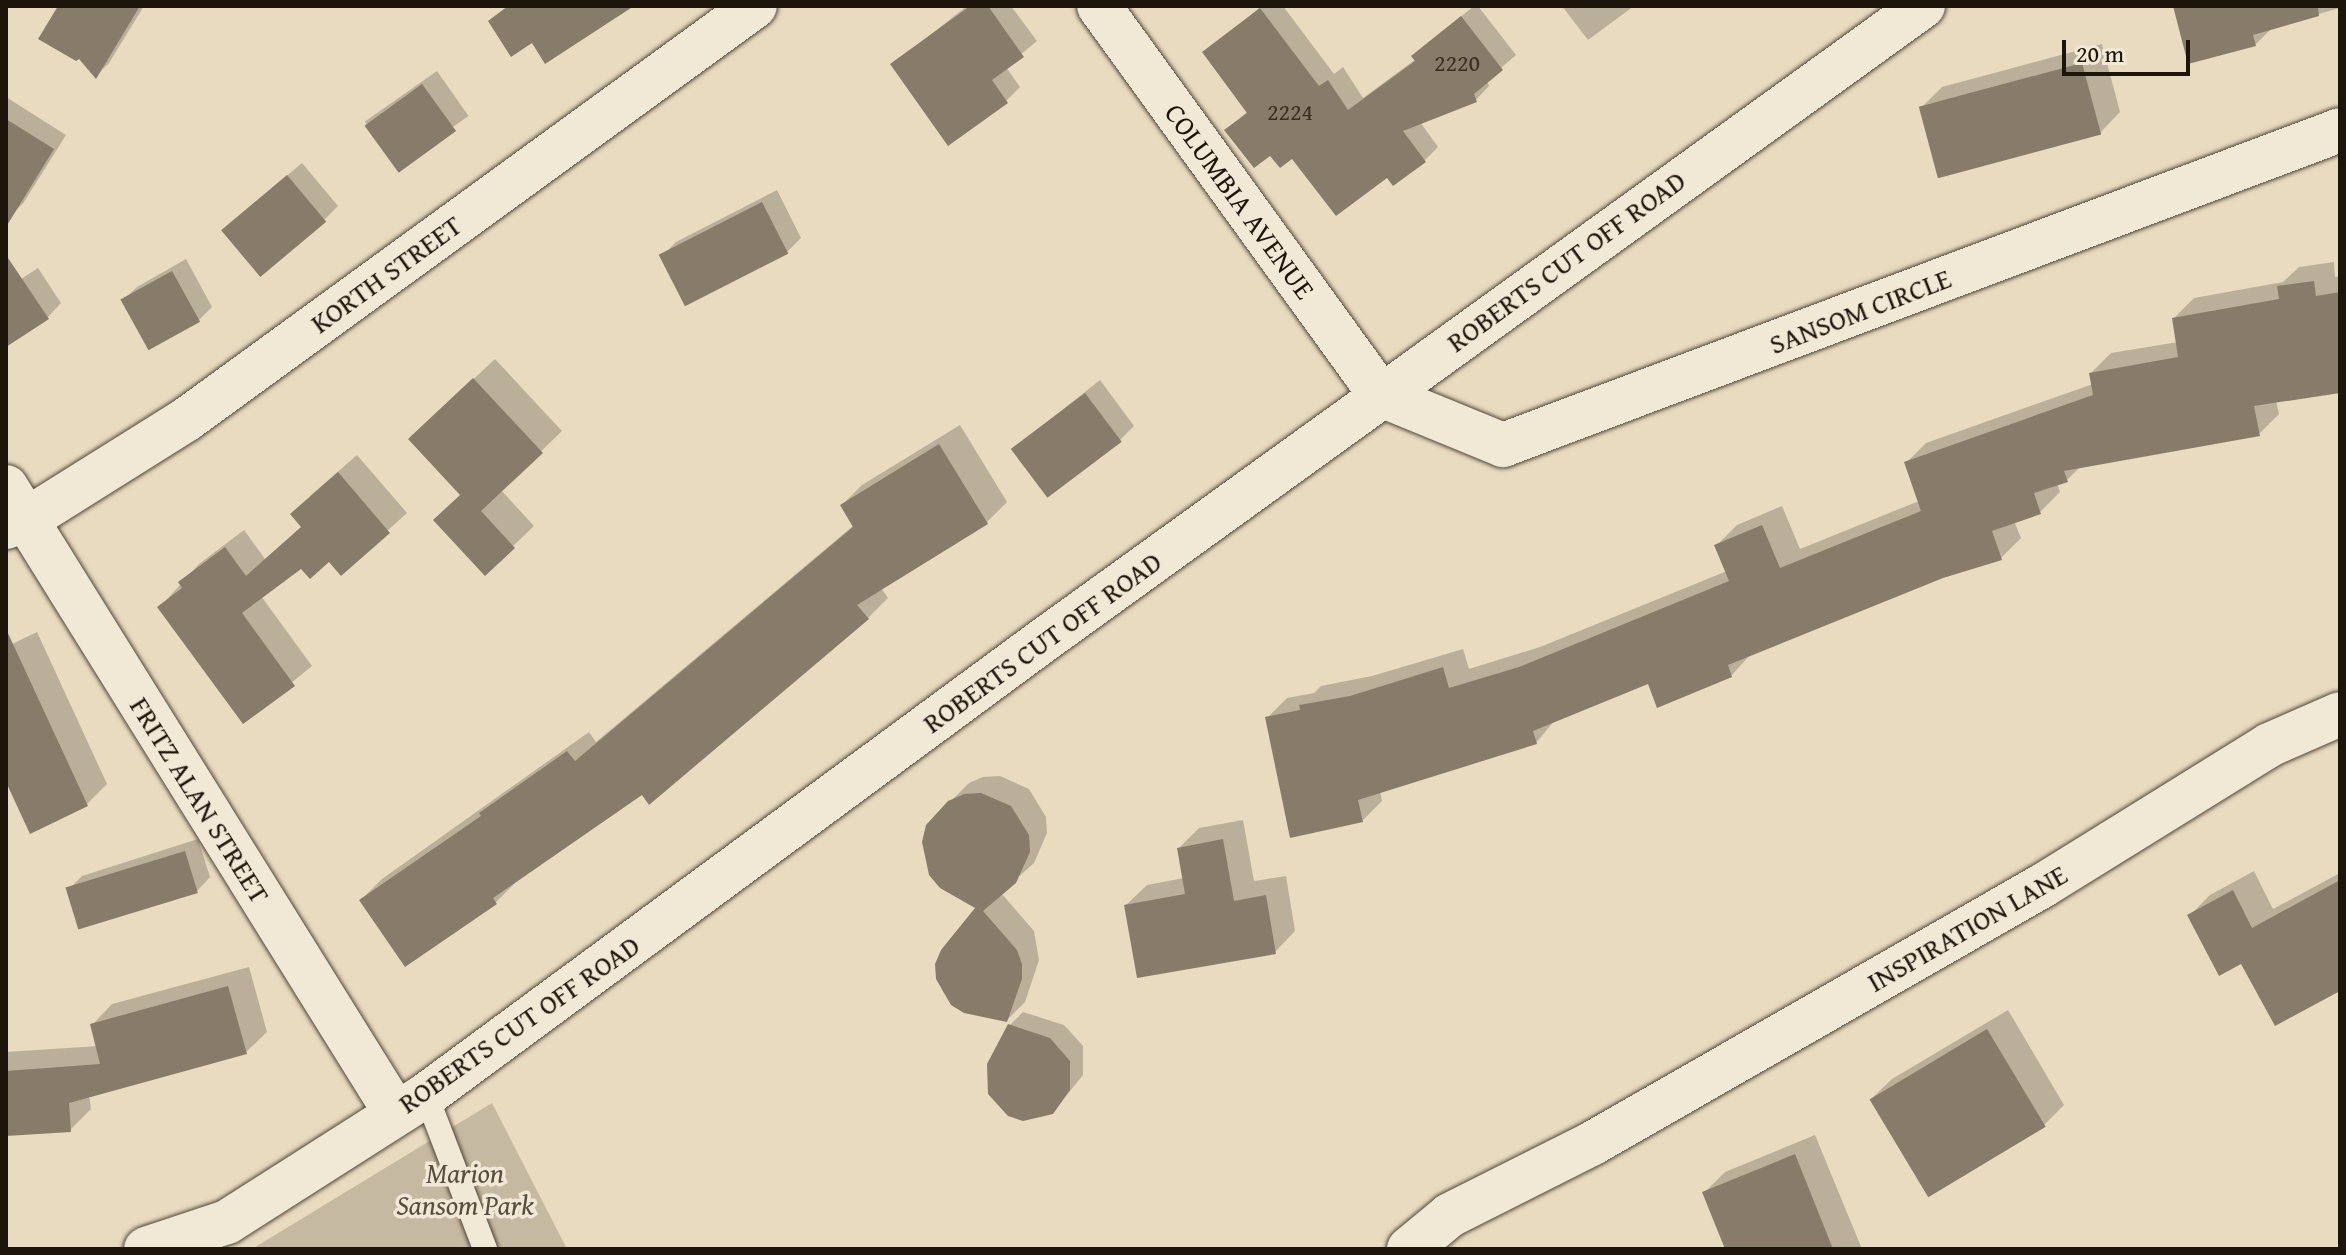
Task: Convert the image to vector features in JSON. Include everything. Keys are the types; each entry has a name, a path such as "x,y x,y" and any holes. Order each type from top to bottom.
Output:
{"street":[{"name":"KORTH STREET","path":"13,511 187,419 755,6"},
{"name":"COLUMBIA AVENUE","path":"1099,6 1381,395"},
{"name":"ROBERTS CUT OFF ROAD","path":"146,1249 227,1222 410,1103 1381,395 1923,6"},
{"name":"SANSOM CIRCLE","path":"1381,395 1503,445 2340,130"},
{"name":"FRITZ ALAN STREET","path":"13,511 410,1103"},
{"name":"INSPIRATION LANE","path":"1409,1249 1450,1215 1593,1143 2042,886 2269,745 2340,714"}],"lane":[{"path":"410,1103 485,1249"}],"green space":[{"name":"Marion Sansom Park","path":"492,1103 567,1249 252,1249"}],"building":[{"path":"58,6 140,6 96,79 79,59 76,61 38,39"},
{"path":"508,6 634,6 545,64 532,43 511,57 488,21"},
{"path":"970,6 988,6 1024,57 992,80 1008,103 948,146 890,64"},
{"path":"2173,6 2318,6 2319,16 2253,35 2256,46 2188,64"},
{"path":"1260,8 1319,86 1328,80 1348,110 1415,61 1411,56 1461,16 1503,70 1474,94 1477,102 1403,131 1426,162 1393,186 1387,178 1336,216 1292,159 1280,168 1270,156 1254,168 1224,130 1247,113 1202,52"},
{"path":"2082,63 2101,134 1938,178 1919,107"},
{"path":"422,84 456,131 399,173 365,126"},
{"path":"6,119 54,149 6,227"},
{"path":"287,175 326,222 260,277 221,230"},
{"path":"762,202 788,254 685,306 659,255"},
{"path":"6,255 49,319 6,347"},
{"path":"172,271 200,322 149,350 120,300"},
{"path":"2314,281 2316,296 2340,292 2340,393 2254,406 2260,436 2064,471 2068,482 2034,493 2041,514 1992,531 2002,560 1943,578 1728,665 1732,677 1657,708 1648,684 1533,731 1537,744 1358,800 1363,822 1290,838 1265,717 1300,710 1299,705 1350,696 1443,667 1449,688 1519,667 1729,581 1714,545 1762,525 1780,568 1921,511 1904,462 2093,395 2089,373 2178,357 2172,318 2279,299 2277,286"},
{"path":"473,378 543,453 481,511 515,548 485,576 433,520 460,495 408,439"},
{"path":"1085,393 1122,442 1047,498 1011,449"},
{"path":"939,444 988,524 857,605 869,619 649,805 642,795 493,898 497,904 405,967 359,900 481,816 479,813 567,751 575,761 853,527 840,505"},
{"path":"338,472 390,533 341,576 329,562 310,579 301,569 242,613 295,686 243,724 157,607 182,588 178,582 225,547 246,576 301,527 290,514"},
{"path":"6,629 88,806 30,834 6,782"},
{"path":"981,793 1011,806 1029,835 1030,852 1016,883 983,911 1017,950 1022,964 1022,979 1007,1022 964,1013 951,1005 936,979 935,964 941,950 975,908 940,888 929,875 922,842 926,825 948,801 964,794"},
{"path":"1223,839 1234,901 1266,895 1276,954 1137,978 1124,905 1185,894 1177,848"},
{"path":"185,851 198,893 78,930 65,888"},
{"path":"2340,880 2340,991 2275,1026 2241,964 2219,976 2187,915 2233,890 2252,928"},
{"path":"228,986 247,1054 69,1103 71,1132 6,1136 6,1071 100,1064 90,1024"},
{"path":"1008,1024 1050,1038 1070,1061 1070,1090 1053,1114 1023,1121 1008,1116 988,1094 987,1064"},
{"path":"1987,1029 2046,1127 1928,1197 1870,1100"},
{"path":"1795,1154 1833,1249 1725,1249 1702,1192"}]}
